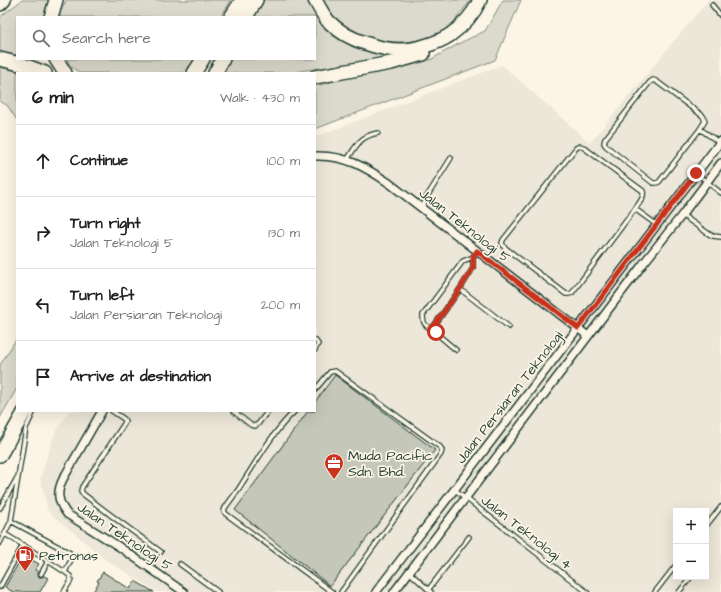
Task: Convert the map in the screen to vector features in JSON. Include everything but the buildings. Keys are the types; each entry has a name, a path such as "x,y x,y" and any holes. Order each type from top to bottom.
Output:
{"highway":[{"path":"0,4 4,0"},
{"path":"50,16 56,0"},
{"path":"232,16 243,0"},
{"path":"235,16 243,0"},
{"path":"247,16 256,0"},
{"path":"315,0 328,21 342,32 356,40 372,46 402,50 418,48 434,43 450,35 464,23 476,8 480,0"},
{"path":"316,77 391,63 421,55 436,49 456,39 470,27 482,13 488,0"},
{"path":"0,60 24,65 42,72"},
{"path":"57,60 64,72"},
{"path":"195,72 202,60"},
{"path":"204,72 210,60"},
{"path":"216,72 222,60"},
{"path":"0,438 17,412"},
{"path":"0,455 17,412"}],"street":[{"name":"Jalan Persiaran Teknologi","path":"376,592 720,142"},
{"name":"Jalan Teknologi 5","path":"316,156 347,160 369,170 389,183 475,254 588,336"},
{"name":"Jalan Persiaran Teknologi","path":"394,592 721,163"},
{"name":"Jalan Teknologi 5","path":"101,412 60,486 59,501 67,514 118,546 184,592"}],"lane":[{"path":"712,6 721,16"},
{"path":"653,80 703,116 705,121 700,129 656,184 611,151 604,143 605,139 636,99 653,80"},
{"path":"700,129 720,142"},
{"path":"347,160 362,139 371,134 378,133"},
{"path":"580,146 644,191 643,197 635,209 572,293 569,294 566,294 502,244 503,240 576,148 580,146"},
{"path":"422,209 426,198 451,158"},
{"path":"696,173 721,193"},
{"path":"635,209 657,225"},
{"path":"682,215 709,234 721,237"},
{"path":"430,328 434,326 473,268 475,254"},
{"path":"456,350 426,326 423,321 423,315 463,261 475,254"},
{"path":"460,289 509,327"},
{"path":"316,389 330,372 336,372 440,447 442,450 441,454 341,592"},
{"path":"0,544 11,521 26,428 34,412"},
{"path":"114,412 124,419 124,424 82,487 81,491 116,520 161,552"},
{"path":"234,412 251,425 255,426 267,412"},
{"path":"293,412 283,422 264,447 224,511 332,592"},
{"path":"0,508 18,476"},
{"name":"Jalan Teknologi 4","path":"454,489 588,592"},
{"path":"709,522 721,506"},
{"path":"11,521 70,553 72,558 65,572"},
{"path":"5,534 70,576 71,580 64,592"},
{"path":"409,572 430,591 469,537"},
{"path":"0,587 23,545"},
{"path":"41,574 48,561"},
{"path":"180,564 218,592"},
{"path":"655,592 673,569"},
{"path":"679,592 689,580"}],"shaded area":[{"path":"22,0 51,0 49,16 16,16 16,55 0,53 0,17"},
{"path":"66,0 231,0 222,16 60,16"},
{"path":"260,0 309,0 353,44 379,54 406,54 405,56 297,72 220,72 226,60 316,60 316,16 252,16"},
{"path":"323,0 471,0 448,29 420,41 377,43 335,21"},
{"path":"503,0 521,0 495,60 316,129 316,86 430,60 485,31"},
{"path":"708,0 721,0 721,592 158,592 106,560 48,511 40,479 54,435 68,412 316,412 316,137 502,65 590,143"},
{"path":"67,60 196,60 183,72 79,72 70,66"},
{"path":"0,67 22,72 16,72 16,118 7,105 0,102"},
{"path":"16,340 16,390 0,418 0,365"}],"place":[{"name":"Muda Pacific Sdn. Bhd.","path":"334,480"},
{"name":"Petronas","path":"25,572"}],"route":[{"path":"436,332 430,328 434,326 473,268 473,257 477,251 578,328 696,173"}]}
